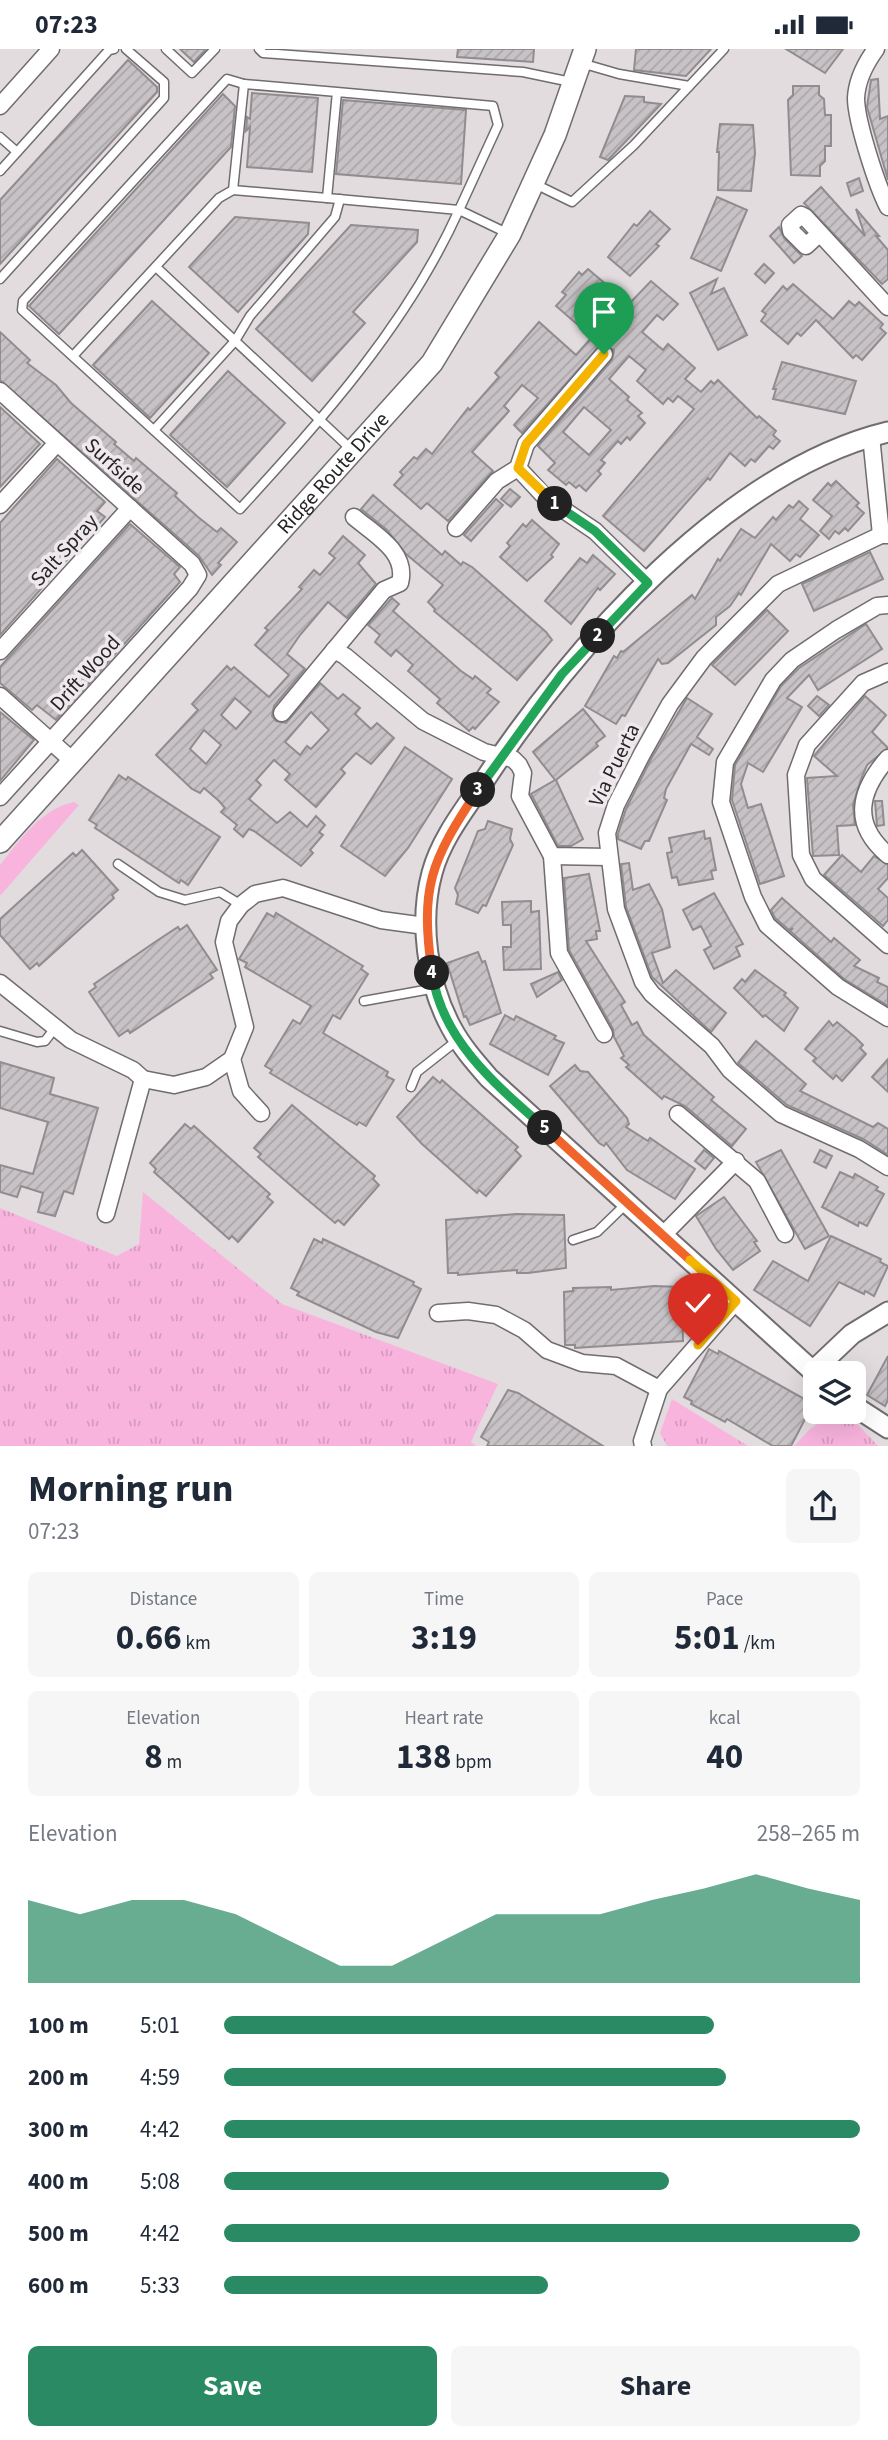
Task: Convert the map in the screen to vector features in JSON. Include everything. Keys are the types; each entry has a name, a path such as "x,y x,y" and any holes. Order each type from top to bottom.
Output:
{"main road":[{"name":"Ridge Route Drive","path":"0,842 432,363 510,234 580,65"}],"street":[{"path":"1,102 51,49"},
{"path":"876,49 863,68 856,98 859,118 888,207"},
{"path":"820,233 888,307"},
{"path":"456,528 497,481 518,468 526,444 604,354"},
{"name":"Surfside","path":"0,391 192,564 198,575"},
{"path":"803,1361 489,1078 459,1039 441,1007 425,926 432,872 447,837 500,756 562,674 648,583 737,505 794,467 879,434 884,535"},
{"path":"0,505 57,443"},
{"path":"518,468 546,498 595,531 648,583"},
{"name":"Salt Spray","path":"0,651 130,508"},
{"path":"282,713 384,590 400,583 402,574 397,554 354,517"},
{"name":"Via Puerta","path":"884,535 778,584 705,658 670,704 616,806 607,833 616,909 643,982 652,993 712,1046 730,1070 781,1114 859,1149 888,1167"},
{"name":"Drift Wood","path":"0,797 190,588 198,575"},
{"path":"888,605 877,606 836,630 792,660 773,680 725,762 721,802 752,897 767,925 838,987 888,1018"},
{"path":"334,650 345,656 423,721 484,752 519,765 523,773 520,796 552,856 559,953 604,1034"},
{"path":"888,673 863,683 807,745 800,757 796,775 801,855 813,879 888,945"},
{"path":"0,696 74,762"},
{"path":"888,758 871,778 864,800 868,835 888,855"},
{"path":"552,856 608,857"},
{"path":"1,988 71,1040 133,1070 143,1079 174,1085 206,1077 232,1059 245,1027 224,942 229,922 241,905 256,894 283,888 381,920 425,926"},
{"path":"232,1059 241,1091 261,1113"},
{"path":"106,1214 143,1079"},
{"path":"678,1114 757,1181 785,1234"},
{"path":"663,1235 736,1161"},
{"path":"643,1446 642,1441 659,1388 736,1301"},
{"path":"438,1313 468,1311 496,1315 524,1330 547,1350 582,1363 616,1366 659,1388"},
{"path":"826,1361 852,1334 888,1312"},
{"path":"866,1414 888,1428"}],"lane":[{"path":"0,171 109,50 114,49"},
{"path":"0,279 164,98 164,82 127,49"},
{"path":"166,49 192,73 215,49"},
{"path":"258,49 263,53 523,72 580,65 689,86"},
{"path":"533,183 572,202 634,145 724,49"},
{"path":"227,79 244,84 337,92 493,106 498,125 436,261 407,306 321,421 240,509 22,310 23,301 227,79"},
{"path":"233,190 244,84"},
{"path":"327,198 337,92"},
{"path":"0,138 17,152"},
{"path":"73,356 219,198 233,190 459,210 510,234"},
{"path":"153,430 235,341 250,316 335,217 340,199"},
{"path":"156,267 353,451"},
{"path":"118,864 159,892 185,900 220,892 241,905"},
{"path":"364,1001 436,988"},
{"path":"0,1031 37,1042 45,1041 55,1028"},
{"path":"411,1087 417,1072 459,1039"},
{"path":"573,1240 597,1232 627,1203"}],"green space":[{"path":"74,802 79,805 0,896 0,865 7,856 42,818 62,805"},
{"path":"143,1192 282,1304 498,1384 471,1442 476,1446 0,1446 0,1208 117,1256 139,1244"},
{"path":"672,1399 748,1446 667,1446 660,1433"},
{"path":"817,1424 857,1424 878,1446 794,1446"}],"building":[{"path":"180,49 206,49 194,62"},
{"path":"458,49 534,49 533,62 457,57"},
{"path":"636,49 711,49 686,76 634,70"},
{"path":"786,49 843,49 825,73"},
{"path":"128,60 157,87 157,92 0,264 0,200"},
{"path":"878,79 880,119 888,116 888,180 867,107 871,80"},
{"path":"793,86 819,86 819,95 824,99 825,115 831,115 831,146 825,146 825,161 820,166 820,176 791,175 788,100 793,95"},
{"path":"252,93 318,98 312,172 247,167 250,127 246,131"},
{"path":"223,94 235,106 231,147 59,334 29,306"},
{"path":"625,96 644,97 644,102 661,104 608,160 600,157"},
{"path":"343,100 466,110 461,184 336,174"},
{"path":"720,124 753,125 755,153 751,191 718,190 717,152"},
{"path":"859,178 863,191 851,196 847,183"},
{"path":"821,187 865,236 856,209 888,250 888,279 882,284 804,203"},
{"path":"717,197 747,210 721,271 691,258"},
{"path":"650,211 670,229 656,244 659,246 630,276 608,257 634,224 637,226"},
{"path":"235,217 309,223 308,234 238,312 189,267"},
{"path":"351,225 418,230 417,242 353,312 365,323 312,381 256,329"},
{"path":"779,227 784,238 802,256 794,263 770,236"},
{"path":"764,264 774,273 765,283 755,274"},
{"path":"588,269 629,304 651,281 678,304 663,320 657,315 642,332 663,350 668,344 695,368 685,379 701,392 711,381 714,384 718,380 757,418 759,416 776,431 773,435 780,441 773,449 769,446 755,462 751,459 745,466 730,453 710,480 708,478 644,551 603,516 694,409 678,396 673,402 668,398 663,404 637,381 646,370 629,356 609,379 629,397 627,400 642,413 638,416 645,423 630,440 627,437 621,444 618,441 601,460 605,463 598,471 601,474 586,491 569,482 566,485 548,470 555,463 538,446 612,360 614,350 601,344 522,433 514,425 538,398 522,385 504,406 509,411 472,452 493,471 448,521 427,503 421,509 394,485 403,475 400,472 426,449 432,454 468,408 470,410 499,377 495,373 539,322 576,355 592,337 556,306 566,295 562,292 579,272 582,275","holes":["584,407 611,430 589,455 563,432"]},
{"path":"717,279 711,294 724,288 747,335 718,350 690,293"},
{"path":"793,284 833,319 849,301 855,306 859,302 883,324 880,328 886,333 862,360 856,355 853,358 816,320 801,336 797,333 788,344 761,321 766,314 762,311 783,286 787,290"},
{"path":"152,301 209,353 150,418 93,365"},
{"path":"0,332 30,360 27,363 56,385 71,403 116,442 114,444 134,461 136,458 177,493 175,496 198,517 217,532 221,528 237,542 218,563 221,565 212,575 199,556 0,380"},
{"path":"782,362 856,381 845,414 773,399 776,389 773,389"},
{"path":"228,371 285,423 227,487 170,435"},
{"path":"0,407 40,444 0,487"},
{"path":"57,459 105,502 97,511 105,517 0,635 0,523"},
{"path":"836,481 859,503 856,506 864,513 848,531 845,528 839,534 835,531 829,539 820,531 832,516 813,500 828,483 831,486"},
{"path":"510,489 520,497 511,507 501,499"},
{"path":"373,495 442,555 445,551 461,565 463,562 472,567 546,632 552,640 517,680 434,611 428,602 443,585 406,554 387,530 361,509"},
{"path":"496,499 503,505 471,541 464,535"},
{"path":"799,501 808,509 800,519 819,535 800,557 796,554 790,561 771,544 741,595 739,593 730,606 716,617 716,625 668,663 662,664 658,659 625,716 622,715 616,724 585,706 614,656 617,658 621,651 692,595 695,599 718,559 720,561 741,529 755,538 773,517 776,520 789,505 793,508"},
{"path":"532,520 559,544 551,555 553,557 527,581 500,557 510,546 507,543 523,524 526,527"},
{"path":"130,524 180,567 174,574 180,582 56,720 37,705 32,710 0,683 0,667"},
{"path":"343,536 365,555 358,563 376,584 347,618 328,602 300,635 287,654 305,669 274,706 272,716 276,721 286,723 320,683 338,699 343,694 360,708 355,714 371,729 377,723 394,738 371,764 356,753 341,769 345,773 316,807 285,780 290,774 274,760 256,780 261,785 249,799 277,823 290,812 307,827 316,816 325,825 319,832 323,835 310,850 313,853 301,866 254,831 249,829 243,837 234,829 237,825 221,812 225,808 219,801 204,788 200,793 192,789 156,755 198,710 192,704 227,666 231,670 234,667 269,697 289,675 255,645 268,630 265,628 302,589 299,587 314,570 320,575 335,558 329,553","holes":["235,698 251,712 236,729 221,715","311,712 329,730 311,749 307,746 300,755 285,742","204,730 221,745 206,764 190,749"]},
{"path":"870,552 883,579 814,611 802,584"},
{"path":"593,555 615,574 600,590 598,588 571,624 545,601 580,558 587,563"},
{"path":"392,598 399,604 393,611 461,671 473,679 475,676 491,689 487,693 499,702 475,729 473,727 469,731 437,703 440,699 408,671 413,665 396,650 391,656 375,642 380,635 368,625"},
{"path":"767,610 788,631 735,685 712,665"},
{"path":"866,624 882,649 818,690 809,675 787,698 802,707 763,772 748,763 741,784 748,808 761,804 784,876 760,884 732,800 735,765 781,686 799,668"},
{"path":"817,696 829,705 819,716 808,706"},
{"path":"865,696 886,715 872,732 888,748 867,765 861,779 853,805 855,825 837,826 839,855 813,856 807,778 837,776 814,756"},
{"path":"687,698 712,714 697,737 713,749 709,755 691,744 666,789 664,798 667,800 649,841 645,841 641,849 618,839 618,834 626,809 651,759"},
{"path":"583,709 605,736 596,743 598,746 556,780 583,839 571,846 558,846 531,794 555,780 533,752"},
{"path":"0,712 34,740 0,781"},
{"path":"405,747 452,779 408,848 385,876 341,846"},
{"path":"119,775 126,780 128,777 220,837 188,885 181,880 179,883 95,828 97,825 89,820"},
{"path":"875,801 882,801 884,825 877,826"},
{"path":"488,821 512,829 510,839 513,845 486,906 483,905 478,913 456,904 458,895 455,888 478,831 485,829"},
{"path":"704,831 705,839 710,838 716,870 711,871 713,879 679,885 677,877 672,878 667,853 672,852 669,838"},
{"path":"82,850 118,890 112,895 114,898 39,966 37,963 30,969 0,935 0,919 73,853 76,856"},
{"path":"842,855 861,872 874,856 888,865 888,878 878,889 888,898 888,920 883,926 824,875"},
{"path":"629,863 633,890 649,884 662,909 670,947 652,953 663,983 676,970 726,1013 711,1032 652,977 626,907 621,864"},
{"path":"589,874 600,931 596,931 597,939 586,941 625,1002 621,1005 632,1025 637,1022 644,1035 714,1097 711,1100 746,1129 732,1146 685,1106 664,1096 662,1099 626,1067 629,1065 621,1058 624,1056 613,1029 569,950 564,878"},
{"path":"714,893 743,944 736,947 740,956 714,969 704,950 711,946 701,926 693,930 683,910"},
{"path":"782,898 831,942 834,938 860,960 854,966 879,978 877,982 888,987 888,1006 844,979 790,931 793,928 789,930 775,918 771,910"},
{"path":"531,901 531,912 539,911 541,969 504,970 503,947 511,947 511,925 503,925 502,902"},
{"path":"267,913 274,917 276,913 363,966 361,969 368,974 340,1019 333,1015 323,1033 388,1072 386,1076 394,1080 366,1126 359,1122 357,1125 333,1111 270,1073 272,1070 265,1066 293,1020 300,1024 311,1006 245,967 247,963 239,959"},
{"path":"187,925 217,970 210,974 213,978 130,1033 128,1030 119,1036 89,992 96,987 94,984 155,942 178,927 180,930"},
{"path":"478,952 482,962 485,961 501,1013 470,1025 466,1016 464,1017 447,963"},
{"path":"755,970 786,993 784,995 798,1008 784,1031 765,1015 763,1017 734,988 742,979 745,982"},
{"path":"558,972 562,980 537,997 531,984"},
{"path":"505,1015 514,1020 516,1016 556,1036 554,1039 564,1043 548,1075 490,1044"},
{"path":"829,1021 833,1026 837,1022 856,1038 863,1045 860,1048 866,1054 842,1081 836,1075 833,1079 813,1061 816,1058 805,1049"},
{"path":"756,1041 806,1084 800,1091 873,1127 878,1123 888,1129 888,1155 863,1139 787,1105 738,1063"},
{"path":"888,1059 888,1092 872,1077"},
{"path":"0,1062 54,1078 50,1094 98,1108 73,1194 64,1191 55,1216 38,1212 43,1193 21,1186 17,1197 0,1192 0,1165 33,1174 48,1122 0,1108"},
{"path":"575,1065 580,1071 588,1072 627,1118 629,1124 626,1127 648,1141 650,1138 695,1169 675,1199 627,1170 606,1143 604,1146 599,1143 550,1086"},
{"path":"433,1077 440,1083 442,1080 518,1147 515,1150 521,1156 486,1196 479,1190 477,1193 422,1144 397,1117"},
{"path":"292,1105 375,1176 373,1179 379,1185 344,1225 338,1220 335,1223 303,1196 258,1157 261,1154 254,1148"},
{"path":"185,1124 191,1129 194,1126 270,1194 267,1197 273,1202 238,1242 232,1236 229,1239 154,1172 156,1169 150,1163"},
{"path":"704,1150 714,1158 705,1169 695,1161"},
{"path":"781,1150 829,1236 805,1249 756,1162"},
{"path":"820,1150 832,1156 826,1168 814,1162"},
{"path":"840,1172 853,1178 855,1174 878,1187 876,1190 884,1194 867,1226 859,1222 858,1226 822,1207"},
{"path":"724,1197 757,1241 754,1242 760,1251 733,1270 716,1249 696,1216"},
{"path":"516,1214 564,1215 566,1268 528,1273 517,1273 517,1270 458,1275 448,1273 446,1220"},
{"path":"831,1236 881,1259 880,1262 888,1266 874,1296 839,1282 810,1326 754,1290 773,1261 808,1281"},
{"path":"314,1239 322,1243 323,1239 336,1245 414,1282 413,1285 421,1289 398,1338 376,1332 297,1295 299,1292 291,1288"},
{"path":"654,1286 682,1287 683,1341 575,1348 575,1345 565,1345 564,1292 573,1291 573,1288 611,1287 611,1290"},
{"path":"709,1349 718,1354 719,1351 803,1398 803,1423 791,1446 773,1446 727,1419 725,1422 691,1404 692,1401 684,1397"},
{"path":"888,1356 888,1400 885,1406 867,1395"},
{"path":"508,1390 518,1393 603,1446 487,1446 489,1442 481,1437"}],"route":[{"path":"604,354 526,444 518,468 546,498 595,531 648,583 562,674 500,756 447,837 432,872 425,926 434,984 441,1007 467,1052 489,1078 736,1301 698,1345"}]}
